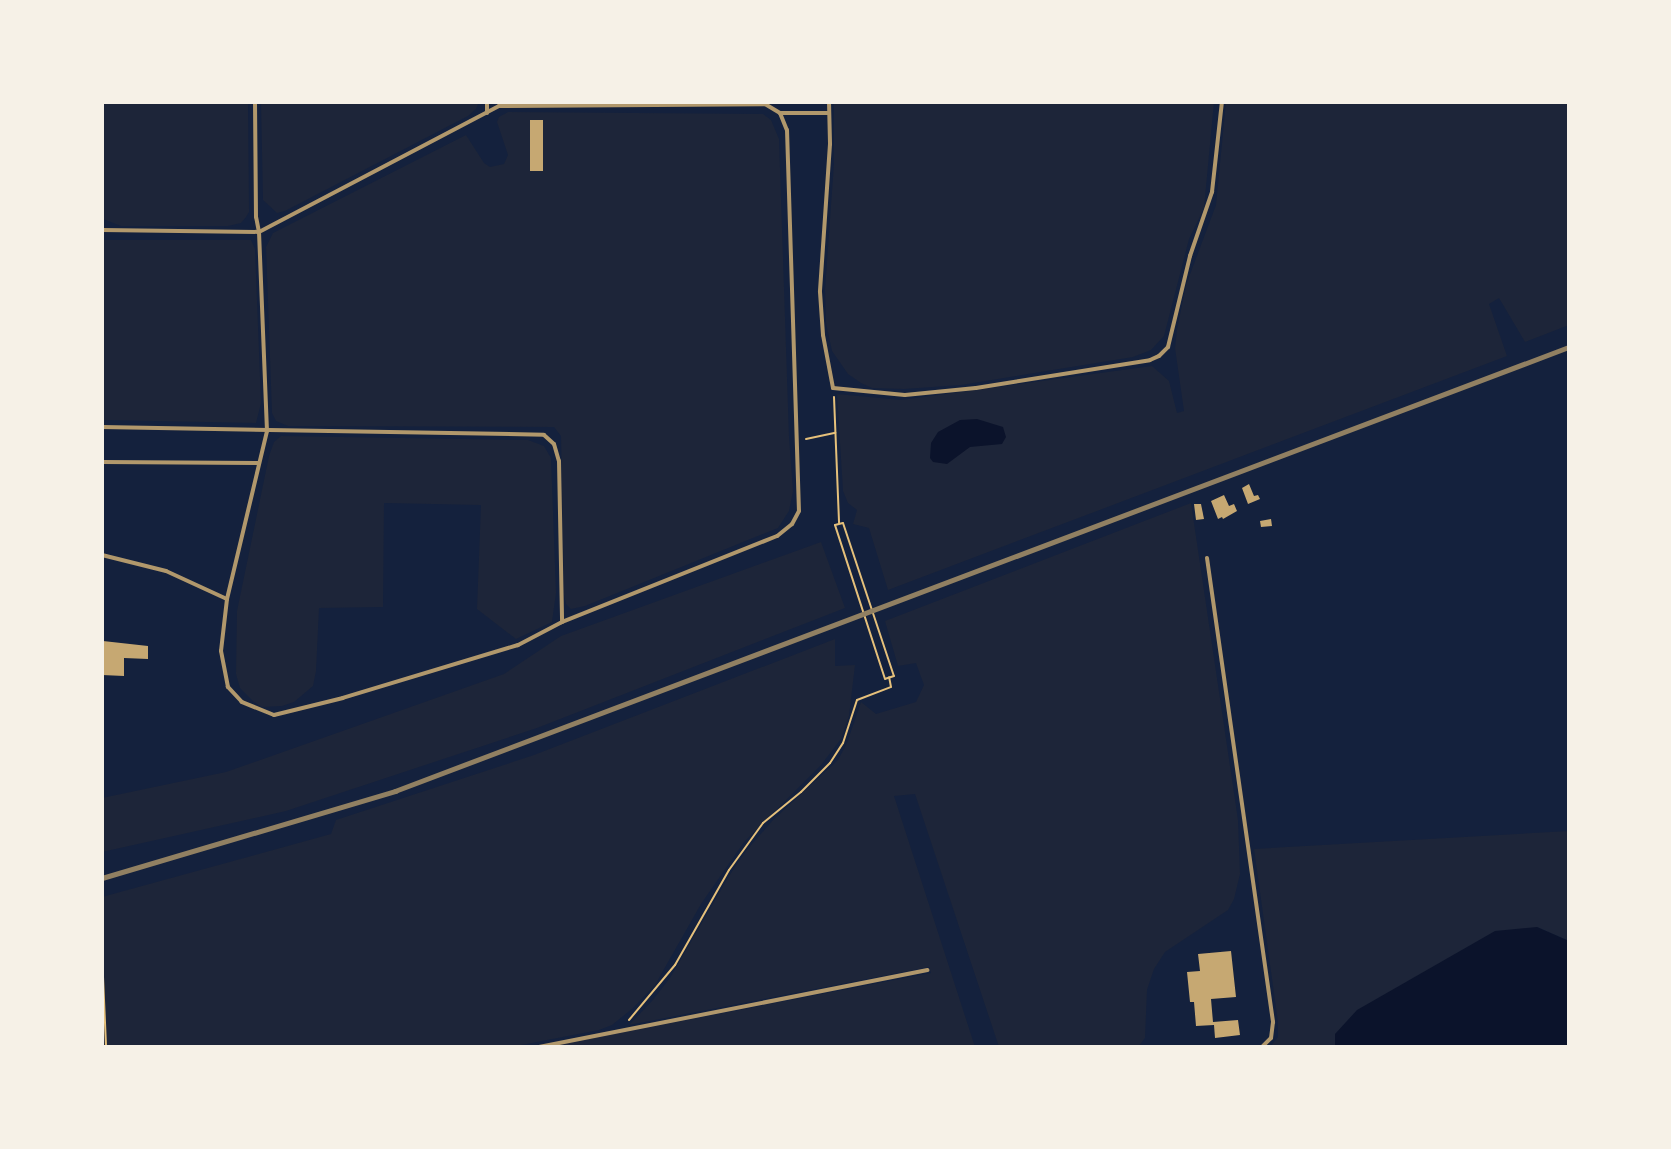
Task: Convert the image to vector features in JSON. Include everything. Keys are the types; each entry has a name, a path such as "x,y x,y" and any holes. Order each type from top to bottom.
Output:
{"lane":[{"path":"255,102 256,217 259,232 267,431 226,599 221,651 228,687 242,702 274,715 343,698 518,645 562,622 777,536 792,524 799,511 797,441 787,130 780,113"},
{"path":"487,102 487,114"},
{"path":"829,102 830,144 820,292 824,336 833,388 905,395 975,388 1150,360 1159,356 1168,347 1190,256 1212,192 1222,102"},
{"path":"102,230 259,232 499,106 765,103 780,113 829,113"},
{"path":"102,427 544,435 554,444 559,461 562,622"},
{"path":"102,462 258,464"},
{"path":"102,555 166,571 226,599"},
{"path":"1207,558 1273,1022 1270,1038 1262,1047"},
{"path":"539,1047 927,970"}],"path":[{"path":"833,388 842,524 894,676 885,679 835,525 842,524"},
{"path":"797,441 835,433"},
{"path":"618,1031 641,1008 675,965 729,870 763,823 801,792 830,763 843,743 857,700 891,687 890,677"},
{"path":"102,954 106,1047"}],"shaded area":[{"path":"102,102 248,102 249,212 241,223 228,226 121,226 103,219"},
{"path":"261,102 479,102 476,109 468,116 285,211 277,213 263,200"},
{"path":"834,102 1214,102 1204,208 1189,239 1164,336 1151,350 1133,357 961,385 904,389 872,388 848,374 832,351 826,323 825,290 834,163"},
{"path":"1226,102 1569,102 1569,325 1525,342 1499,298 1489,304 1507,356 888,590 869,528 853,524 857,510 848,503 843,491 837,394 901,400 1152,366 1169,381 1177,413 1184,411 1175,348 1177,330 1186,285 1216,205"},
{"path":"508,112 763,114 771,120 779,139 789,437 793,491 789,511 778,528 585,606 571,609 566,604 564,595 561,436 554,427 288,426 276,421 272,413 266,247 273,233 466,135 484,163 490,167 504,164 508,155 497,122 499,117"},
{"path":"102,240 251,240 255,249 261,403 256,423 102,420"},
{"path":"977,419 1003,427 1006,437 1002,444 970,447 947,464 933,462 930,458 931,443 938,432 960,420"},
{"path":"281,436 528,440 544,446 551,458 556,593 552,622 516,639 477,609 481,505 384,503 383,607 319,608 316,671 313,686 294,702 282,706 262,707 254,702 240,688 236,674 237,611 269,456 274,442"},
{"path":"1191,503 1238,820 1240,874 1234,899 1228,910 1165,952 1154,969 1147,990 1145,1038 1138,1047 999,1047 915,794 894,796 975,1047 547,1047 931,973 929,967 629,1025 670,978 746,851 773,820 838,760 847,743 861,702 876,714 916,702 924,685 916,663 898,666 885,621"},
{"path":"821,542 845,608 537,728 286,811 102,852 102,798 226,772 504,674 561,636"},
{"path":"835,639 835,666 855,665 849,716 841,739 821,765 744,842 701,904 655,985 633,1008 612,1025 599,1030 511,1047 102,1047 102,897 331,834 336,820 534,755"},
{"path":"1569,831 1569,941 1537,927 1335,1034 1335,1047 1270,1047 1278,1037 1278,1022 1254,849"},
{"path":"1537,927 1569,941 1569,1047 1335,1047 1335,1034 1357,1010 1495,931"}],"building":[{"path":"530,120 543,120 543,171 530,171"},
{"path":"1249,484 1254,496 1258,495 1260,499 1248,504 1242,488"},
{"path":"1224,495 1229,506 1234,504 1237,511 1223,519 1222,517 1218,519 1211,501"},
{"path":"1194,504 1201,504 1204,519 1196,520"},
{"path":"1271,519 1272,526 1261,527 1260,521"},
{"path":"103,641 148,646 148,659 124,658 124,676 102,675"},
{"path":"1231,951 1236,997 1211,999 1213,1022 1238,1020 1240,1035 1215,1038 1214,1025 1196,1026 1194,1002 1190,1002 1187,972 1200,971 1198,954"}],"railway":[{"path":"102,878 395,791 1569,347"}]}
